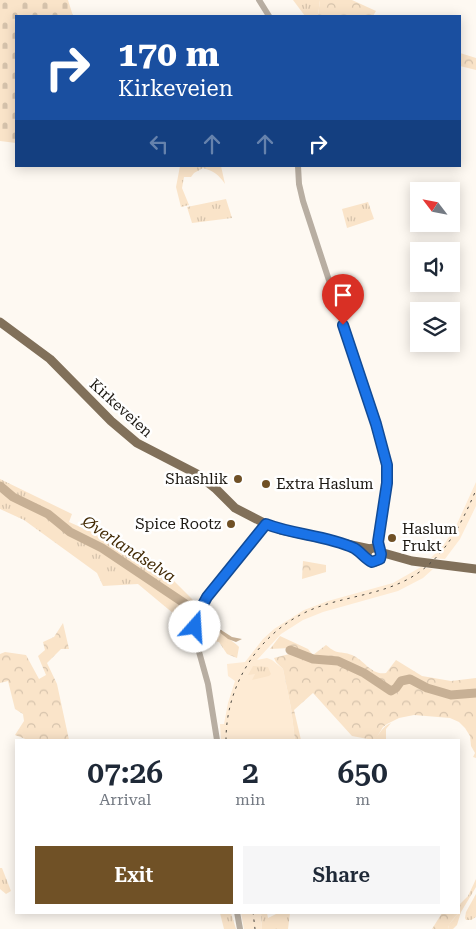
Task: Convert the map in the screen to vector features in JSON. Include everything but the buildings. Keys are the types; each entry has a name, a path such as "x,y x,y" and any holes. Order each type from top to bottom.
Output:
{"main road":[{"name":"Kirkeveien","path":"0,322 50,359 112,421 137,443 197,474 231,503 263,523 281,530 412,561 476,569"},
{"name":"Kirkeveien","path":"373,551 372,562 412,561"}],"street":[{"path":"259,0 268,15"},
{"path":"298,167 299,184 303,201 384,448 387,465 387,483 380,518 378,542 373,551"},
{"path":"217,739 208,684 196,641 198,616 207,597 256,535 263,523"},
{"path":"237,914 240,929"}],"shaded area":[{"path":"476,482 476,506 460,539 445,559 431,558 445,543 456,526"},
{"path":"421,567 433,569 423,578 398,591 323,612 303,620 281,634 257,660 267,658 283,669 295,739 221,739 220,724 224,724 235,681 228,676 227,664 245,662 263,639 274,629 304,610 328,601 393,583"},
{"path":"241,914 261,914 262,929 244,929"}],"green space":[{"path":"0,0 68,0 73,15 15,15 15,143 0,141"},
{"path":"293,0 320,0 318,15 304,15"},
{"path":"320,0 352,0 376,11 374,15 318,15"},
{"path":"461,53 476,58 476,70 461,66"},
{"path":"180,167 221,167 225,184 216,174 203,168 191,177 184,177 182,188 189,205 181,207 176,187"},
{"path":"226,199 232,218 192,223 187,207"},
{"path":"368,202 374,219 347,228 342,209"},
{"path":"0,479 72,514 69,522 152,559 196,603 193,610 188,601 180,596 183,605 191,615 186,624 138,584 103,586 97,573 24,520 0,509"},
{"path":"303,561 326,565 326,572 302,579"},
{"path":"201,620 239,647 237,658 227,654 219,642 200,637"},
{"path":"63,623 69,649 61,649 47,663 57,684 69,739 25,739 15,735 24,721 23,714 15,709 8,681 0,683 0,654 5,652 26,655 39,679 46,675 38,656 45,650 43,642 54,637"},
{"path":"280,636 308,649 313,655 326,645 337,652 356,657 376,672 386,673 396,660 422,676 451,681 476,678 476,758 473,757 475,753 471,746 470,736 465,728 459,722 450,718 414,715 399,718 383,727 374,739 368,739 352,736 313,693 294,710 301,739 295,739 283,669 274,658 289,654 290,648 270,649"},
{"path":"253,666 268,667 271,674 252,680 255,674 248,675"},
{"path":"391,723 386,729 386,739 374,739 378,736 385,726"},
{"path":"0,868 2,868 11,891 6,894 0,889"},
{"path":"476,879 476,887 461,912 457,925 453,929 448,929 449,924 460,914 460,904 468,896"},
{"path":"476,894 476,917 466,920 466,912"},
{"path":"220,914 231,914 236,929 224,929"},
{"path":"261,914 267,914 268,918 276,914 290,914 288,929 262,929"},
{"path":"441,914 458,914 451,921 448,929 432,929"}],"water":[{"path":"180,596 188,601 195,613 209,619 218,628 232,637 242,639 236,642 228,639 205,621 191,615 187,608 177,601"}],"waterway":[{"name":"Øverlandselva","path":"0,486 13,497 48,514 70,532 102,548 187,605"},
{"name":"Øverlandselva","path":"290,650 313,659 338,661 364,673 391,691 401,681 410,679 427,688 451,695 476,693"}],"railway":[{"path":"226,739 233,696 241,676 252,658 266,641 282,627 301,615 321,606 395,585 418,573 438,556 453,536 476,490"},
{"path":"253,914 255,929"}],"place":[{"name":"Shashlik","path":"238,479"},
{"name":"Extra Haslum","path":"266,484"},
{"name":"Spice Rootz","path":"231,524"},
{"name":"Haslum Frukt","path":"392,538"}],"route":[{"path":"195,627 196,619 207,597 266,524 281,530 354,548 372,562 380,559 381,554 378,550 378,542 380,518 387,483 387,465 384,448 343,325"}]}
